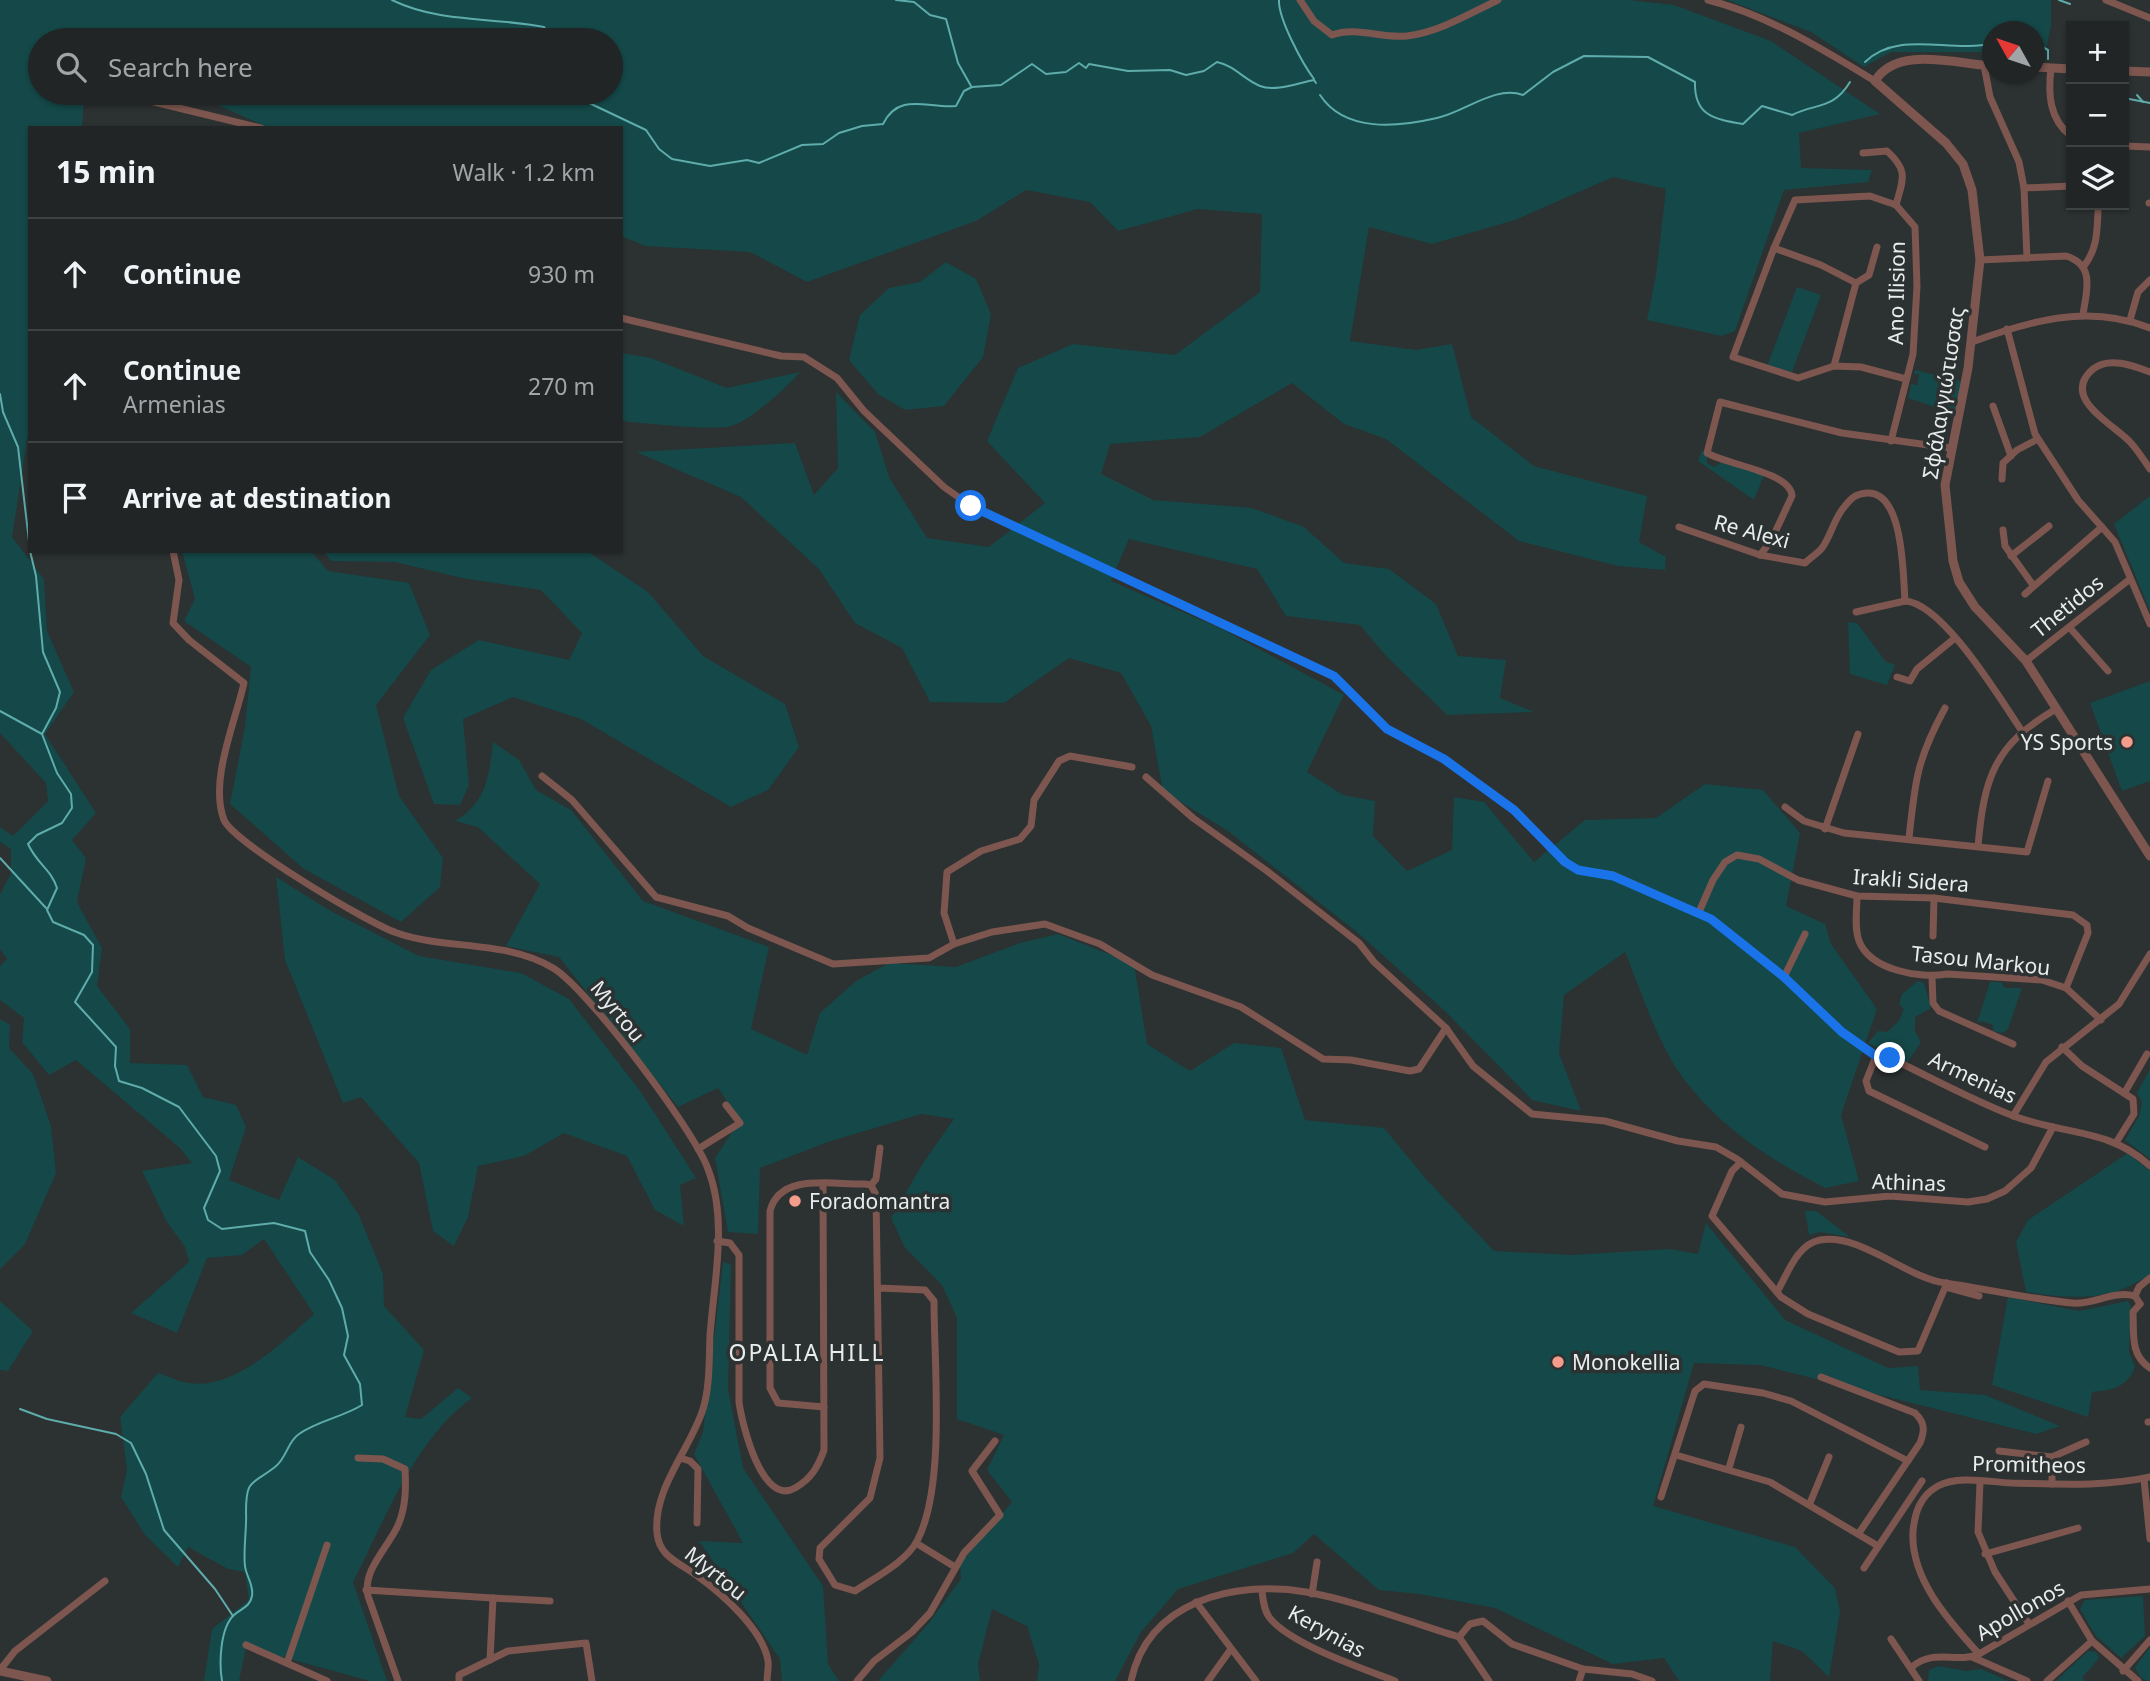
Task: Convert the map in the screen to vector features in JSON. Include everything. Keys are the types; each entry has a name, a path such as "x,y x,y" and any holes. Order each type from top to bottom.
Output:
{"street":[{"path":"1300,0 1314,21 1332,35 1346,30 1386,36 1409,36 1440,27 1498,0"},
{"path":"1708,0 1732,6 1812,42 1875,81 1888,65 1904,60 1982,65"},
{"path":"2106,0 2150,18"},
{"path":"2045,68 2066,69"},
{"path":"2051,68 2050,107 2060,128 2066,132"},
{"path":"2129,71 2150,72"},
{"name":"Σφάλαγγιώτισσας","path":"1875,81 1946,143 1963,164 1972,190 1980,260 1972,341 1945,485 1952,561 1959,582 1975,607 2026,661 2150,856"},
{"path":"1989,84 1990,97 2019,162 2024,188 2027,258"},
{"path":"166,105 253,126"},
{"path":"2129,146 2150,146"},
{"path":"1863,153 1887,151 1900,165 1904,174 1896,205 1870,196 1795,200 1733,357 1798,378 1834,366 1861,367 1906,379"},
{"path":"2024,188 2066,186"},
{"name":"Ano Ilision","path":"1891,441 1913,354 1917,286 1914,227 1896,205"},
{"path":"2084,267 2092,256 2097,238 2098,212"},
{"path":"1834,366 1856,283 1869,275 1877,247"},
{"path":"1774,248 1821,265 1856,283"},
{"path":"1980,260 2066,256 2077,259 2084,267 2088,281 2083,314"},
{"path":"2130,320 2138,292 2150,280"},
{"path":"1972,341 2040,320 2083,314 2130,320 2150,328"},
{"name":"Armenias","path":"623,318 781,356 804,357 837,378 864,411 944,487 971,506 1334,676 1387,729 1444,759 1514,810 1565,862 1578,870 1613,876 1699,912 1784,977 1842,1032 1876,1056 1890,1058 2013,1116 2117,1141 2150,1166"},
{"path":"2007,329 2023,396 2038,439 2078,500 2115,542 2150,624"},
{"path":"2150,372 2118,362 2104,363 2093,369 2085,380 2084,393 2087,404 2130,442 2150,469"},
{"path":"1760,555 1771,541 1792,496 1792,489 1775,477 1709,455 1706,448 1720,402 1842,433 1950,448"},
{"path":"1993,406 2011,456"},
{"path":"2003,479 2003,463 2038,439"},
{"name":"Re Alexi","path":"1679,527 1760,555 1805,563 1822,548 1845,505 1857,494 1874,493 1888,503 1894,516 1900,540 1905,601"},
{"path":"2011,556 2049,526"},
{"path":"2025,594 2102,527"},
{"path":"2003,530 2005,546 2033,585"},
{"name":"Myrtou","path":"173,553 179,580 173,623 189,640 244,683 217,789 225,823 277,864 332,899 397,934 479,946 537,960 555,968 596,1011 688,1129 709,1169 717,1206 717,1241 703,1408 659,1503 658,1539 667,1556 694,1573 737,1610 761,1642 769,1662 767,1681"},
{"name":"Thetidos","path":"2026,661 2130,579"},
{"path":"1856,612 1905,601 1935,614 2022,731"},
{"path":"2070,628 2108,671"},
{"path":"1897,677 1910,681 1917,668 1955,638"},
{"path":"1909,838 1917,768 1925,745 1945,708"},
{"path":"1978,846 1988,779 2006,748 2022,731 2056,709"},
{"path":"1825,829 1858,734"},
{"path":"954,944 944,913 947,872 981,851 1020,839 1031,826 1030,811 1034,800 1059,761 1070,756 1132,767"},
{"path":"542,776 572,800 656,897 728,916 748,928 833,964 929,958 954,944 992,932 1045,924 1100,944 1152,975 1241,1007 1323,1059 1351,1059 1410,1071 1419,1069 1446,1028"},
{"name":"Athinas","path":"1146,777 1193,818 1267,871 1359,943 1374,962 1446,1028 1473,1066 1532,1114 1605,1121 1678,1141 1716,1147 1741,1162 1782,1194 1812,1202 1891,1196 1968,1202 1996,1195 2021,1178 2039,1155 2053,1127"},
{"path":"1785,807 1804,821 1825,829 1874,837 1909,838 2027,852 2048,781"},
{"name":"Irakli Sidera","path":"1699,912 1713,880 1725,862 1737,855 1759,859 1798,880 1857,896 1934,898 2011,906 2080,918 2087,925 2087,941 2066,988"},
{"name":"Tasou Markou","path":"1857,896 1858,940 1866,953 1877,962 1932,977 1947,974 2026,978 2066,988 2101,1020"},
{"path":"1933,936 1934,898"},
{"path":"1784,977 1805,934"},
{"path":"2013,1116 2034,1079 2062,1047 2119,1004 2150,954"},
{"path":"1932,977 1933,1003 1940,1011 2013,1044"},
{"path":"2062,1047 2082,1066 2133,1099 2134,1114 2117,1141"},
{"path":"2125,1092 2147,1054"},
{"path":"1876,1056 1866,1081 1869,1091 1985,1147"},
{"path":"698,1149 740,1124 726,1105"},
{"path":"871,1185 876,1179 880,1148"},
{"path":"1741,1162 1732,1171 1712,1216 1777,1292 1808,1314 1899,1352 1918,1351 1946,1285"},
{"path":"824,1406 778,1403 770,1388 770,1211 773,1198 782,1188 796,1184 871,1185"},
{"path":"717,1241 730,1243 739,1255 739,1402 757,1462 767,1483 780,1491 790,1491 805,1482 818,1466 824,1450 823,1185"},
{"path":"871,1185 876,1195 880,1288 880,1458 870,1498 820,1548 819,1559 835,1586 855,1591 916,1543 930,1508 934,1476 934,1301 925,1290 880,1288"},
{"path":"1777,1292 1798,1255 1808,1244 1822,1240 1852,1245 1878,1254 1916,1276 1979,1296"},
{"path":"2150,1278 2138,1287 2133,1312 2134,1349 2139,1361 2150,1368"},
{"path":"1946,1285 2074,1303 2123,1293 2150,1304"},
{"path":"1821,1377 1915,1413 1922,1420 1925,1431 1859,1533"},
{"path":"1661,1497 1695,1391 1704,1384 1763,1392 1791,1401 1908,1461"},
{"path":"1729,1468 1741,1426"},
{"path":"857,1681 874,1661 912,1632 930,1613 955,1567 1000,1515 972,1471 995,1441"},
{"path":"1999,1451 2052,1457 2086,1442"},
{"path":"1676,1455 1729,1468 1770,1482 1810,1503 1878,1546"},
{"path":"1810,1503 1829,1457"},
{"path":"2052,1457 2052,1484"},
{"path":"358,1458 383,1459 405,1469 406,1493 399,1523 368,1576 366,1590 398,1681"},
{"path":"680,1458 690,1461 698,1469 697,1523"},
{"path":"2147,1478 2150,1539"},
{"name":"Promitheos","path":"1920,1501 1937,1487 1951,1482 2052,1484 2147,1478"},
{"path":"1864,1568 1922,1481"},
{"path":"1980,1482 1978,1532 1985,1554 2029,1624"},
{"path":"1912,1494 1920,1501 1914,1518 1912,1544 1915,1563 1955,1628 1976,1656 2027,1681"},
{"path":"1985,1554 2078,1528"},
{"path":"916,1543 955,1567"},
{"path":"287,1663 327,1545"},
{"path":"1312,1594 1317,1562"},
{"path":"47,1681 0,1671 15,1651 104,1581"},
{"path":"1131,1681 1133,1669 1155,1630 1174,1612 1196,1602 1279,1589 1312,1594 1459,1637 1489,1681"},
{"name":"Apollonos","path":"1912,1667 1931,1656 1976,1656 2081,1595 2150,1589"},
{"path":"366,1590 550,1601"},
{"name":"Kerynias","path":"1262,1591 1266,1611 1276,1624 1330,1657 1395,1681"},
{"path":"491,1660 493,1598"},
{"path":"2068,1601 2092,1641 2123,1671 2138,1681"},
{"path":"1196,1602 1256,1681"},
{"path":"1459,1637 1470,1624 1483,1621 1512,1644 1583,1669 1632,1674 1652,1681"},
{"path":"1891,1639 1919,1681"},
{"path":"2123,1671 2140,1648 2150,1640"},
{"path":"2047,1681 2092,1641"},
{"path":"459,1681 459,1675 508,1651 586,1643 592,1681"},
{"path":"246,1645 327,1681"},
{"path":"1208,1681 1231,1649"},
{"path":"1579,1681 1583,1669"}],"shaded area":[{"path":"0,0 1629,0 1674,5 1771,41 1880,114 1799,133 1801,168 1872,170 1868,182 1784,190 1735,331 1722,336 1647,320 1656,275 1666,189 1613,177 1515,220 1432,244 1369,227 1350,341 1416,350 1452,344 1471,417 1534,466 1647,496 1639,542 1666,557 1665,570 1618,566 1519,541 1386,439 1344,424 1292,383 1200,437 1110,444 1101,474 1153,500 1252,508 1304,527 1344,563 1389,569 1436,604 1458,656 1506,660 1500,698 1534,712 1447,715 1387,657 1360,625 1286,616 1257,569 1129,539 1111,581 1222,629 1344,695 1307,772 1343,795 1375,801 1373,836 1407,871 1452,850 1454,797 1484,802 1534,862 1585,820 1656,818 1705,784 1763,790 1800,833 1786,906 1825,924 1831,944 1877,1009 1841,1115 1859,1181 1825,1188 1766,1154 1730,1128 1698,1096 1666,1050 1625,952 1564,995 1559,1053 1581,1111 1532,1100 1446,1012 1357,932 1228,831 1163,791 1151,726 1121,673 1069,658 1004,703 930,702 902,648 855,623 819,569 741,497 636,452 795,443 814,495 838,468 836,392 875,432 889,477 927,538 989,547 1045,503 987,441 1018,368 1073,344 1175,355 1260,292 1262,214 1198,209 1118,231 1090,202 1026,190 976,221 807,282 750,252 645,246 623,237 623,126 265,126 217,105 623,105 623,28 28,28 28,105 84,105 82,126 28,126 28,434 12,537 44,579 47,631 74,692 45,734 96,813 72,840 86,858 77,902 102,948 97,986 130,1029 130,1063 187,1065 203,1097 236,1105 246,1127 229,1180 279,1200 298,1157 335,1180 359,1215 383,1274 384,1306 424,1350 405,1417 421,1419 458,1388 472,1398 452,1415 417,1458 353,1582 387,1681 370,1681 246,1647 239,1681 204,1681 212,1629 249,1600 245,1572 228,1569 188,1547 178,1567 145,1535 121,1497 127,1470 120,1417 158,1373 189,1383 223,1379 257,1362 314,1314 264,1239 242,1255 207,1258 177,1333 131,1313 189,1262 185,1247 167,1222 142,1171 192,1163 180,1148 76,1060 49,1075 22,1042 24,1018 0,1000 0,966 7,959 0,949 0,895 11,873 11,849 0,842 0,827 13,836 48,801 46,783 0,733"},
{"path":"1727,0 2051,0 2051,26 2045,54 2045,21 1982,21 1982,52 1891,52 1864,67 1811,32"},
{"path":"946,262 976,279 991,314 983,357 944,406 905,410 878,394 849,360 860,315 889,288 920,282"},
{"path":"1797,287 1821,295 1792,372 1767,366"},
{"path":"623,353 651,358 727,388 800,372 758,411 739,423 723,427 623,421"},
{"path":"1915,370 1961,381 1955,414 1908,398 1911,384 1917,385 1919,374 1914,374"},
{"path":"1702,450 1707,455 1707,463 1714,467 1722,462 1764,475 1754,500 1698,461"},
{"path":"2150,496 2150,611 2114,524"},
{"path":"183,553 313,553 328,571 409,583 430,635 376,705 399,796 443,858 440,887 401,922 304,869 230,804 245,727 251,667 184,621 195,599"},
{"path":"325,553 590,553 648,592 703,656 785,704 799,747 768,790 731,807 581,719 513,697 463,719 469,785 460,805 434,804 403,718 431,670 479,640 569,660 582,633 541,590 462,578 395,562 331,561"},
{"path":"1848,622 1857,623 1886,662 1895,665 1887,685 1850,674"},
{"name":"YS Sports","path":"2150,681 2150,781 2122,791 2090,703"},
{"path":"493,742 519,760 536,790 571,810 643,901 769,947 751,1029 807,1055 820,1013 856,981 889,963 956,967 1020,943 1058,934 1134,964 1147,1044 1190,1071 1234,1043 1281,1048 1305,1120 1384,1128 1427,1180 1494,1251 1572,1255 1670,1249 1698,1254 1706,1223 1785,1320 1888,1368 1918,1366 1920,1390 1985,1395 2060,1426 2036,1434 1760,1365 1694,1363 1653,1506 1795,1547 1835,1588 1840,1612 1829,1677 1802,1651 1773,1641 1770,1681 1679,1681 1664,1658 1613,1664 1495,1608 1419,1594 1379,1590 1314,1534 1293,1553 1178,1589 1141,1632 1115,1681 1037,1681 1039,1664 1027,1626 992,1609 978,1664 980,1681 878,1681 928,1624 961,1579 960,1564 1012,1502 987,1470 1004,1435 957,1419 957,1318 942,1285 905,1248 891,1218 923,1163 954,1119 921,1114 828,1142 760,1168 758,1234 728,1232 715,1158 740,1120 718,1088 678,1107 559,957 506,946 540,884 478,827 455,821 474,805 485,787"},
{"path":"276,877 329,910 419,956 521,973 569,999 641,1092 696,1178 680,1185 684,1226 655,1210 627,1156 564,1133 524,1156 478,1166 468,1217 454,1246 433,1231 419,1163 361,1097 343,1103 285,960"},
{"path":"1918,981 1924,983 1931,1008 1915,1017 1915,1031 1921,1042 1907,1063 1868,1043 1878,1031 1887,1032 1899,1021 1904,1009 1899,1004 1902,994"},
{"path":"1990,982 2001,982 2005,988 2022,988 2008,1029 2002,1033 1993,1031 1993,1025 1982,1021 1977,1023"},
{"path":"0,1019 10,1025 9,1048 33,1074 51,1126 56,1173 25,1244 0,1269"},
{"path":"2150,1069 2150,1159 2125,1140 2139,1116 2142,1102 2137,1093"},
{"path":"2128,1153 2150,1171 2150,1274 2121,1290 2106,1294 2075,1297 2026,1292 2016,1242 2028,1220"},
{"path":"1805,1211 1816,1211 1850,1237 1820,1232 1809,1235"},
{"path":"723,1262 731,1264 728,1389 743,1468 823,1586 828,1664 839,1681 782,1681 780,1659 699,1541 743,1543 694,1454 703,1432"},
{"path":"2008,1297 2079,1311 2128,1301 2131,1306 2129,1352 2135,1367 2132,1374 2118,1387 2092,1392 2088,1417 1992,1385"},
{"path":"0,1301 33,1331 8,1371 0,1370"},
{"path":"2143,1596 2145,1636 2121,1658 2096,1636 2080,1609 2085,1600"},
{"path":"2150,1647 2150,1681 2142,1678 2135,1667"},
{"path":"2088,1651 2096,1652 2099,1658 2082,1678 2086,1681 2056,1681"},
{"path":"1938,1666 1967,1671 1981,1669 2008,1681 1928,1681 1929,1670"}],"waterway":[{"path":"392,0 428,13 545,28"},
{"path":"896,0 914,2 930,15 946,19 958,63 971,86"},
{"path":"1279,0 1286,29 1314,79"},
{"path":"2059,0 2070,4"},
{"path":"1865,62 1879,52 1909,44 1982,45"},
{"path":"2045,48 2048,50 2048,59"},
{"path":"1320,95 1343,116 1373,124 1406,124 1448,115 1491,96 1512,93 1523,95 1553,72 1584,56 1648,57 1695,82 1698,102 1707,114 1743,124 1762,106 1792,115 1831,102 1850,82"},
{"path":"593,105 646,130 659,149 672,159 710,166 747,160 759,163 802,145 823,144 839,133 862,126 883,124 897,108 906,105 956,106 964,91 972,87 1001,85 1032,64 1046,74 1066,72 1079,63 1086,68 1089,64 1128,71 1170,70 1186,75 1204,71 1217,62 1266,88 1279,88 1314,80 1316,83"},
{"path":"2137,95 2143,102"},
{"path":"2129,99 2150,103"},
{"path":"0,394 3,412 18,447 28,533"},
{"path":"30,553 36,576 43,652 60,692 56,708 42,734 57,773 71,794 72,808 62,823 37,835 28,844 57,888 47,910 53,922 84,935 93,945 92,972 75,1002 116,1047 115,1066 119,1081 142,1088 179,1107 216,1156 220,1171 204,1208 208,1220 222,1229 274,1223 305,1231 310,1252 329,1280 342,1308 348,1336 344,1355 360,1384 362,1405 299,1434 279,1463 249,1488 246,1501 245,1560 252,1596 226,1628 221,1656 222,1681"},
{"path":"0,711 42,734"},
{"path":"0,858 46,908"},
{"path":"20,1409 47,1419 116,1434 131,1443 146,1474 164,1530 215,1589 233,1616"}],"place":[{"name":"YS Sports","path":"2127,742"},
{"name":"Foradomantra","path":"795,1201"},
{"name":"Monokellia","path":"1558,1362"}],"district":[{"name":"OPALIA HILL","path":"807,1352"}],"route":[{"path":"971,506 1059,546 1083,561 1209,616 1334,676 1387,729 1444,759 1514,810 1565,862 1578,870 1613,876 1711,919 1784,977 1842,1032 1876,1056 1890,1058"}]}
